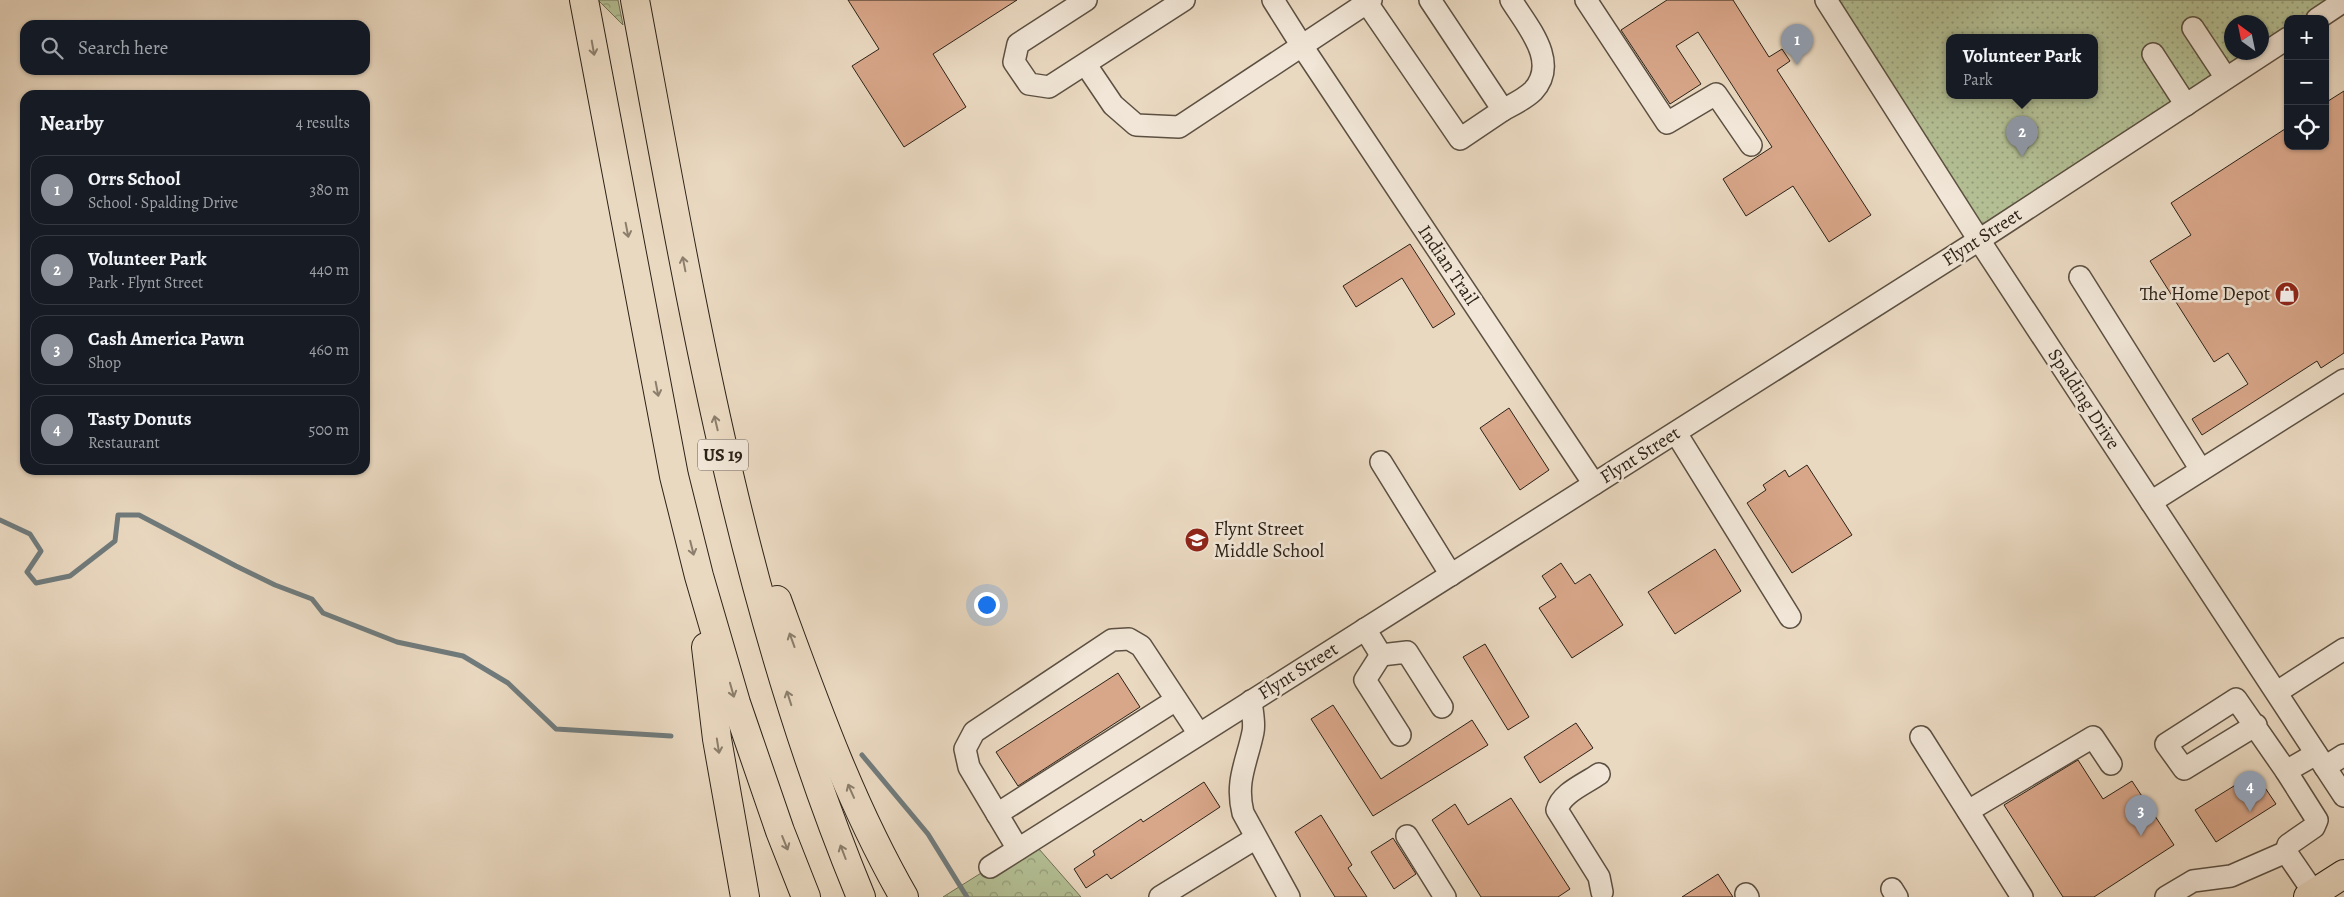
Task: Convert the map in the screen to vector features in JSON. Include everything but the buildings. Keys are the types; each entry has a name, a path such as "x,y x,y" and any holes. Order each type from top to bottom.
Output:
{"main road":[{"name":"US 19","path":"584,0 669,448 699,576 736,702 780,831 806,897"},
{"name":"US 19","path":"635,0 707,381 729,482 761,605 783,678 827,811 861,897"},
{"path":"729,482 840,768 865,823 904,897"},
{"path":"699,576 717,739 745,897"},
{"path":"2311,895 2344,874"}],"street":[{"path":"1086,0 1018,44 1014,62 1028,84 1049,87 1086,65 1184,0"},
{"name":"Indian Trail","path":"1274,0 1302,46 1594,484"},
{"path":"1430,0 1503,110"},
{"path":"1086,65 1113,105 1136,125 1179,127 1369,1 1460,139 1533,91 1544,70 1542,51 1511,0"},
{"path":"1586,0 1667,123 1716,94 1751,145"},
{"name":"Spalding Drive","path":"1826,0 1979,240 2344,796"},
{"path":"2323,15 2344,1"},
{"path":"2193,28 2226,78"},
{"name":"Flynt Street","path":"990,867 1979,240 2284,41"},
{"path":"2153,54 2186,105"},
{"path":"2080,277 2201,470"},
{"path":"2151,502 2344,380"},
{"path":"1676,433 1790,617"},
{"path":"1381,462 1451,575"},
{"path":"1365,629 1381,655"},
{"path":"1018,849 969,767 965,748 974,732 1112,640 1129,639 1141,646 1199,734"},
{"path":"2277,692 2344,649"},
{"path":"1381,655 1407,652 1442,707"},
{"path":"1381,655 1365,680 1400,735"},
{"path":"997,814 1176,700"},
{"path":"1251,701 1253,730 1239,787 1242,813 1288,897"},
{"path":"2256,725 2317,820 2314,827 2288,845 2286,852 2311,895"},
{"path":"1921,737 2022,897"},
{"path":"1968,811 2092,737 2111,764"},
{"path":"2286,771 2344,754"},
{"path":"1600,774 1565,797 1559,803 1557,810 1599,877 1601,896"},
{"path":"1407,836 1446,897"},
{"path":"1160,897 1256,838"},
{"path":"2166,897 2193,881 2232,876 2286,852"}],"green space":[{"path":"598,0 618,0 623,25"},
{"path":"1838,0 2341,0 2319,15 2284,15 2284,39 2269,49 2269,15 2224,15 2224,60 2252,60 1988,236"},
{"path":"1032,841 1081,897 943,897"}],"waterway":[{"path":"0,520 30,534 41,551 27,572 36,583 70,576 115,541 118,515 139,515 275,585 312,599 323,613 397,642 463,656 508,683 556,729 671,736"},
{"path":"862,755 928,834 967,897"}],"place":[{"name":"Orrs School","path":"1797,65"},
{"name":"Volunteer Park","path":"2022,157"},
{"name":"The Home Depot","path":"2287,294"},
{"name":"Flynt Street Middle School","path":"1197,540"},
{"name":"Tasty Donuts","path":"2250,812"},
{"name":"Cash America Pawn","path":"2141,836"}]}
